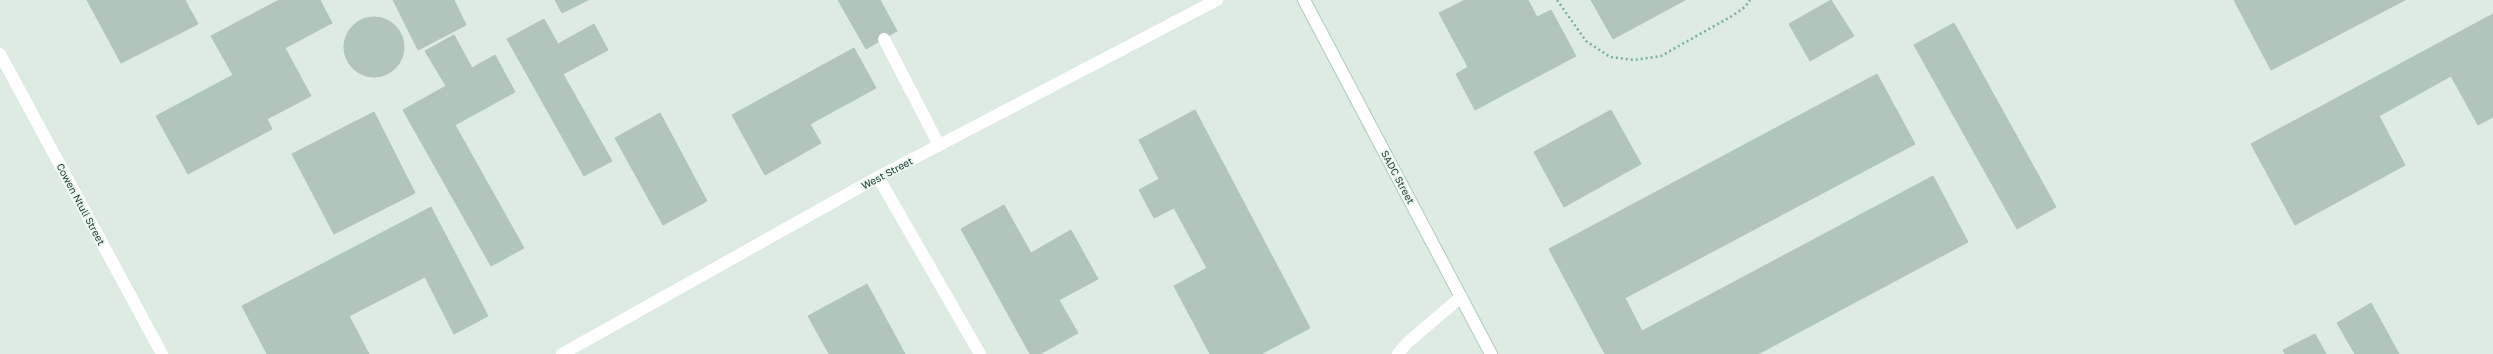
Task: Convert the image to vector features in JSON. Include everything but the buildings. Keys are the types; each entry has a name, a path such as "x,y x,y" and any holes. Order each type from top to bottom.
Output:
{"street":[{"name":"West Street","path":"562,354 878,177 1217,0"},
{"name":"SADC Street","path":"1304,0 1491,354"},
{"path":"884,39 939,146"},
{"name":"Cowen Ntuli Street","path":"0,54 162,354"},
{"path":"878,177 980,354"},
{"path":"1398,354 1407,343 1461,297"}],"path":[{"path":"1557,0 1586,41 1610,57 1634,60 1660,56 1732,16 1745,7 1750,0"}]}
